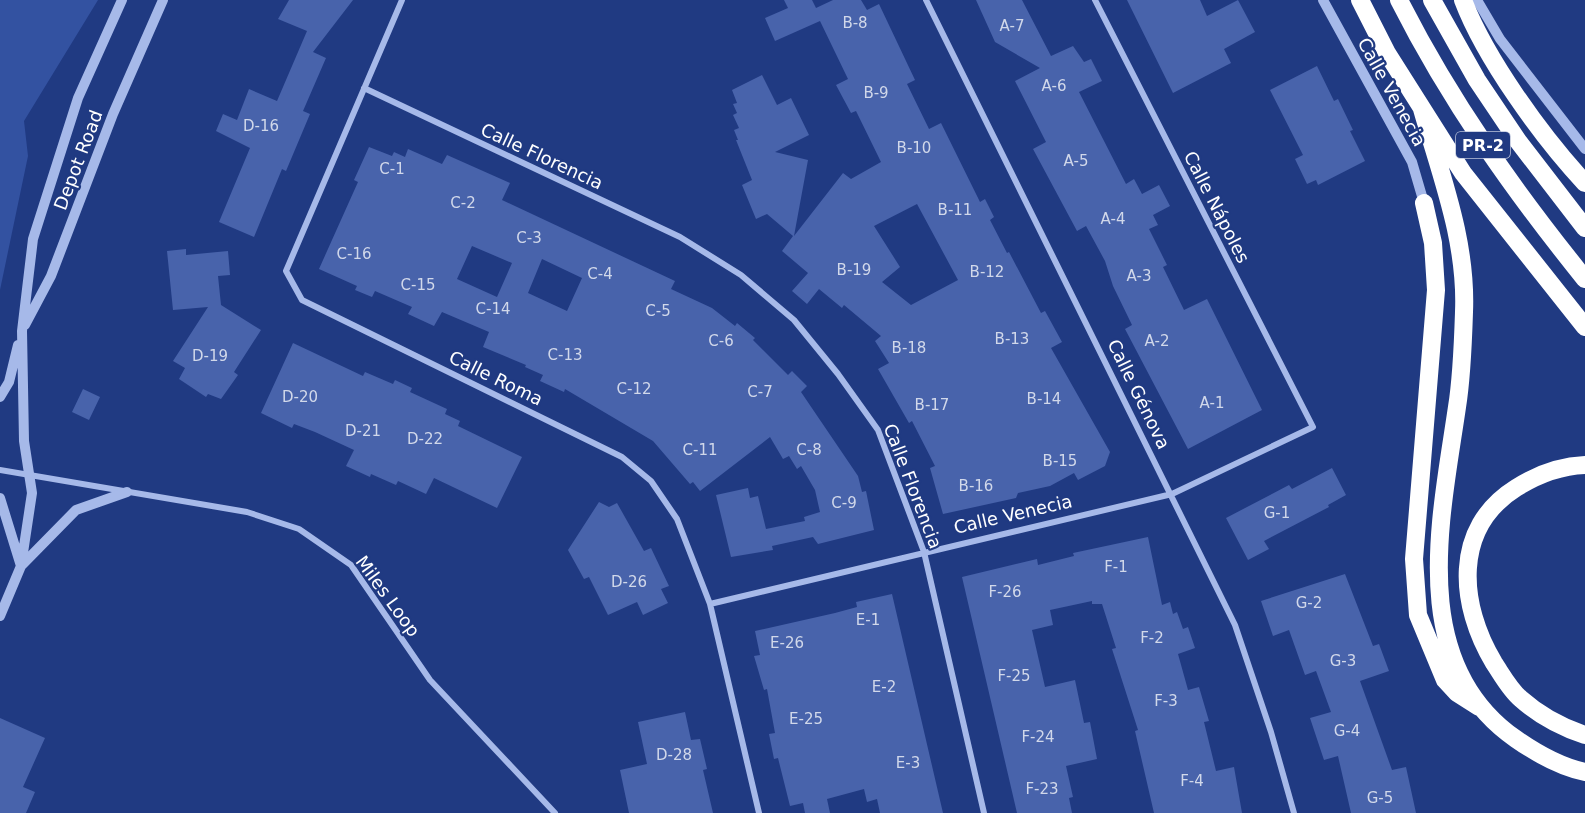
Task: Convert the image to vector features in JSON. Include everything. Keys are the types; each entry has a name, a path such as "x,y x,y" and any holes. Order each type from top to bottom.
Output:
{"highway":[{"name":"PR-2","path":"1359,0 1387,53 1463,173 1585,327"},
{"name":"PR-2","path":"1399,0 1462,115 1512,186 1585,279"},
{"path":"1432,0 1483,89 1518,141 1585,228"},
{"path":"1463,0 1486,50 1530,113 1585,183"},
{"path":"1422,109 1454,213 1464,310 1458,403 1439,536 1438,604 1458,671 1480,708"},
{"path":"1424,203 1433,243 1436,290 1414,559 1418,615 1445,680 1456,693 1480,708 1506,733 1528,748 1585,772"},
{"path":"1585,465 1545,472 1505,495 1487,513 1474,537 1468,560 1468,585 1472,613 1485,648 1503,677 1520,698 1547,719 1585,735"}],"street":[{"name":"Depot Road","path":"21,566 32,493 24,441 22,331 33,239 78,98 122,0"},
{"name":"Depot Road","path":"22,331 51,276 113,114 163,0"},
{"name":"Calle Roma","path":"402,0 286,271 302,300 622,457 651,481 677,519 710,604 759,813"},
{"name":"Calle Génova","path":"926,0 1235,625 1271,732 1294,813"},
{"name":"Calle Nápoles","path":"1095,0 1313,427"},
{"name":"Calle Venecia","path":"1323,0 1412,162 1424,203"},
{"path":"1477,0 1500,39 1585,149"},
{"name":"Calle Florencia","path":"364,88 680,237 741,275 794,320 838,374 878,430 924,552 984,813"},
{"path":"0,397 9,382 22,331"},
{"name":"Calle Venecia","path":"710,604 1172,494 1313,427"},
{"name":"Miles Loop","path":"0,470 247,512 299,529 351,565 430,680 555,813"},
{"path":"0,616 21,566 76,510 127,492"},
{"path":"0,498 21,566"}],"shaded area":[{"path":"0,0 98,0 24,121 28,156 0,290"}],"building":[{"path":"289,0 353,0 313,52 326,58 303,111 310,114 286,171 282,169 254,237 219,222 250,148 216,131 223,114 237,120 249,89 277,101 307,31 278,19"},
{"path":"784,0 812,0 816,8 833,0 861,0 867,10 879,4 915,80 907,84 929,129 941,123 980,202 985,199 994,217 990,220 1007,253 1009,252 1041,313 1045,311 1062,342 1051,348 1110,452 1105,466 1078,480 1074,473 1050,486 1018,493 1016,498 943,514 930,468 935,466 912,421 909,423 878,369 889,363 875,341 881,336 844,305 842,308 819,289 807,304 792,291 808,273 782,251 793,236 767,214 756,219 742,185 752,180 736,140 738,140 734,130 739,128 733,115 737,113 733,104 737,103 732,90 762,75 777,105 791,98 809,135 775,152 808,160 794,236 843,173 851,179 881,162 856,111 851,113 836,85 848,79 820,21 775,41 765,18 788,8","holes":["917,204 958,280 911,305 882,282 900,267 874,226"]},
{"path":"976,0 1022,0 1051,56 1073,46 1084,62 1091,59 1102,81 1079,92 1126,184 1134,179 1142,194 1159,185 1170,206 1153,215 1158,225 1149,229 1167,265 1163,267 1184,310 1207,299 1262,410 1188,449 1125,329 1132,325 1113,286 1105,261 1086,226 1077,231 1033,149 1046,142 1015,81 1040,68 995,42"},
{"path":"1127,0 1200,0 1207,16 1238,0 1255,32 1224,49 1231,63 1173,93"},
{"path":"1317,66 1334,101 1338,99 1365,161 1318,185 1316,180 1307,184 1295,159 1303,155 1270,90"},
{"path":"369,147 392,156 394,152 405,157 408,149 442,164 447,155 510,183 502,200 675,281 671,289 712,308 735,326 737,323 755,338 753,340 788,375 792,371 807,386 801,392 858,476 862,492 866,491 874,530 818,544 813,537 772,546 773,550 731,557 716,495 748,488 750,498 758,496 766,529 805,521 804,517 820,512 815,490 801,466 797,469 789,456 783,459 770,437 700,491 693,482 690,484 653,441 565,389 564,392 540,381 543,375 525,367 526,365 483,347 489,332 442,312 434,326 408,314 412,307 375,291 372,297 355,290 357,286 319,269 358,182 354,180","holes":["472,246 512,263 497,297 457,279","542,259 582,278 567,311 528,293"]},
{"path":"186,249 186,255 228,251 230,275 218,276 221,305 261,330 234,372 238,375 221,399 208,394 206,397 179,379 185,368 173,361 208,307 173,310 167,251"},
{"path":"293,343 363,376 365,372 393,384 395,380 412,388 410,392 447,409 445,414 460,421 458,426 522,457 497,508 434,478 426,494 398,481 396,485 371,474 370,477 346,466 354,450 294,424 292,428 261,413"},
{"path":"83,389 100,397 89,420 72,412"},
{"path":"1332,468 1346,495 1328,505 1329,507 1264,541 1269,549 1248,560 1226,518 1289,485 1292,489"},
{"path":"599,502 609,507 617,503 644,551 651,548 669,586 661,589 668,603 643,615 637,602 608,615 589,577 584,579 568,550"},
{"path":"1148,537 1162,605 1170,602 1173,614 1177,612 1183,629 1188,627 1195,648 1178,654 1188,690 1199,687 1209,721 1204,722 1216,771 1234,767 1242,813 1154,813 1135,731 1138,730 1112,649 1116,648 1102,604 1092,604 1092,601 1050,610 1053,625 1032,630 1045,687 1075,680 1084,723 1090,722 1097,759 1066,766 1073,797 1069,798 1072,813 1017,813 962,577 1037,559 1038,565 1074,556 1073,553"},
{"path":"1345,574 1373,646 1379,644 1389,671 1360,681 1392,770 1406,767 1416,813 1351,813 1338,756 1324,760 1310,718 1331,712 1316,671 1305,675 1289,630 1273,636 1261,601"},
{"path":"892,594 943,813 880,813 877,799 867,802 864,789 827,799 830,813 805,813 803,803 790,806 778,758 774,759 769,734 775,733 767,689 764,690 754,656 760,655 755,631 835,613 857,607 856,602"},
{"path":"685,712 691,740 700,739 707,769 703,770 713,813 629,813 620,770 647,764 638,722"},
{"path":"0,718 45,738 23,787 35,792 26,813 0,813"}]}
